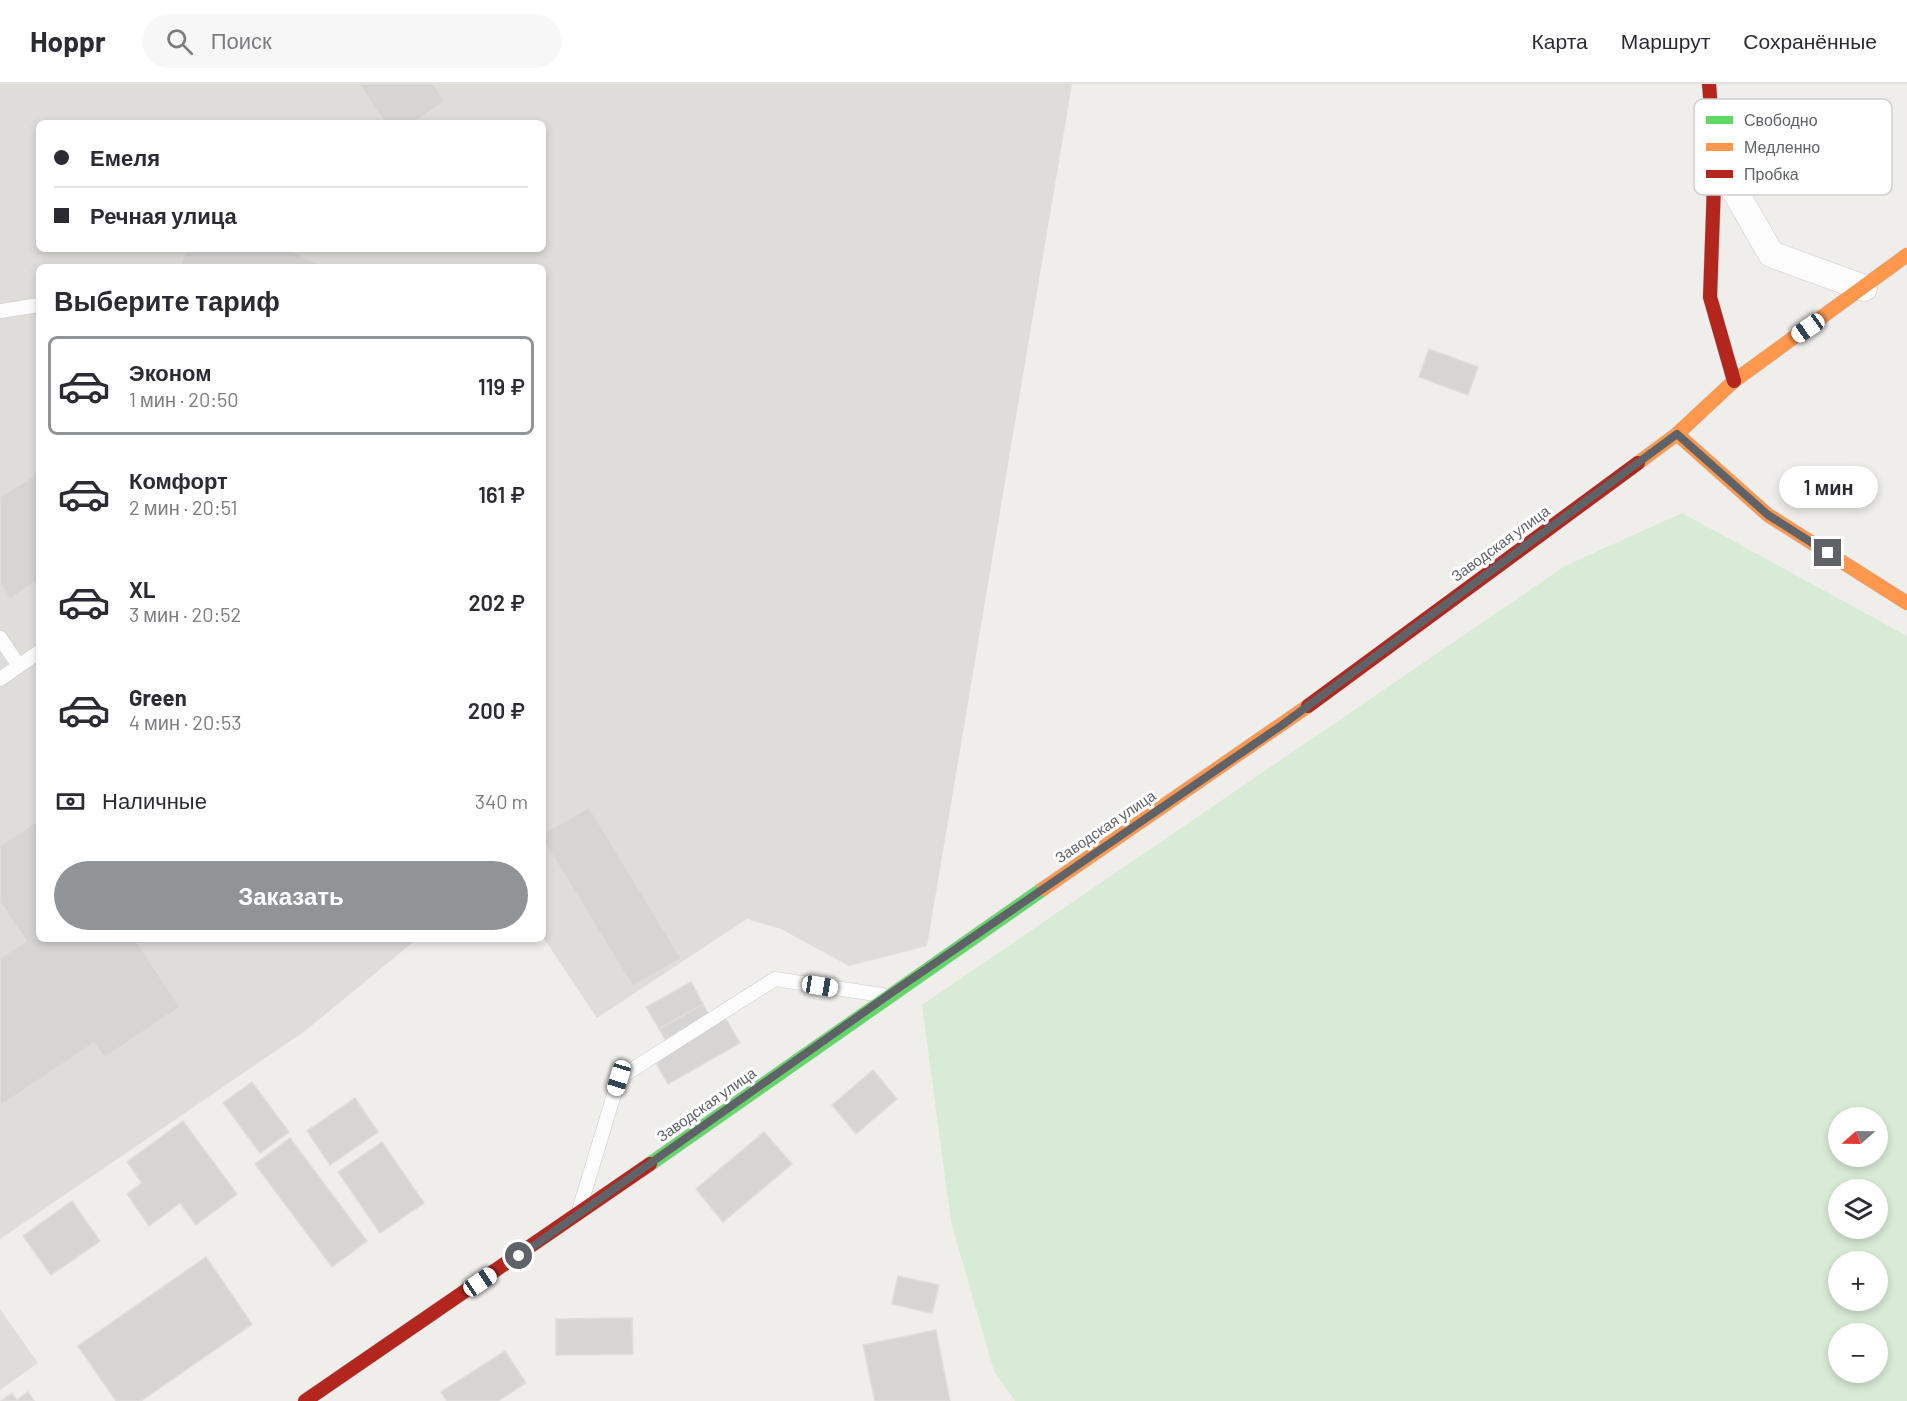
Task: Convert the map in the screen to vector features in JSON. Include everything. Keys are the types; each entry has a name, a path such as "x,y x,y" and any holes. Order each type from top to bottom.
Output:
{"main road":[{"path":"1709,84 1710,99"},
{"path":"1714,195 1710,297 1734,381"},
{"name":"Заводская улица","path":"305,1401 577,1216 887,996 1282,725 1677,434 1734,381 1907,255"},
{"path":"1677,434 1768,515 1907,603"}],"street":[{"path":"1737,195 1771,254 1864,288"}],"lane":[{"path":"0,311 36,305"},
{"path":"0,638 19,666"},
{"path":"0,679 36,654"},
{"path":"577,1216 619,1078 775,979 887,996"}],"shaded area":[{"path":"0,84 1072,84 927,946 849,966 781,929 747,919 597,1018 546,942 546,264 36,264 36,942 413,942 305,1031 0,1239"},
{"path":"0,1309 38,1363 0,1390"}],"green space":[{"path":"1682,513 1907,636 1907,1401 1015,1401 994,1371 951,1222 922,1005 1565,566"}],"building":[{"path":"359,84 433,84 445,101 417,120 383,120"},
{"path":"186,252 293,252 320,264 180,264"},
{"path":"1429,349 1478,367 1468,395 1419,377"},
{"path":"36,474 36,581 10,599 0,584 0,497"},
{"path":"589,807 681,958 633,987 546,845 546,832"},
{"path":"36,822 36,942 137,942 180,1007 104,1058 94,1043 0,1106 0,958 26,941 0,902 0,846"},
{"path":"691,982 703,1004 659,1029 646,1007"},
{"path":"703,1004 712,1020 723,1014 740,1043 668,1084 652,1056 669,1046 659,1029"},
{"path":"873,1070 897,1099 856,1134 832,1105"},
{"path":"252,1082 289,1132 260,1153 223,1103"},
{"path":"355,1098 378,1132 330,1165 307,1131"},
{"path":"183,1121 237,1194 196,1225 180,1203 149,1226 127,1194 142,1183 127,1162"},
{"path":"764,1132 792,1164 723,1222 696,1189"},
{"path":"290,1138 367,1241 332,1267 255,1164"},
{"path":"382,1142 424,1203 380,1233 338,1172"},
{"path":"72,1201 100,1241 51,1275 23,1236"},
{"path":"206,1257 252,1324 141,1401 116,1401 78,1346"},
{"path":"898,1276 939,1285 932,1313 892,1304"},
{"path":"632,1318 633,1354 556,1355 556,1319"},
{"path":"936,1330 950,1401 875,1401 863,1345"},
{"path":"505,1351 526,1383 498,1401 447,1401 441,1392"},
{"path":"28,1392 34,1401 1,1401 12,1393 17,1400"}],"traffic: fast":[{"path":"650,1164 1043,889"}],"traffic: slow":[{"path":"1638,463 1677,434 1734,381 1907,255"},
{"path":"1677,434 1768,515 1907,603"},
{"path":"1043,889 1308,706"}],"traffic: jam":[{"path":"1709,84 1710,99"},
{"path":"1714,195 1710,297 1734,381"},
{"path":"1308,706 1638,463"},
{"path":"305,1401 650,1164"}],"route":[{"path":"519,1256 887,996 1282,725 1677,434 1768,515 1828,553"}]}
